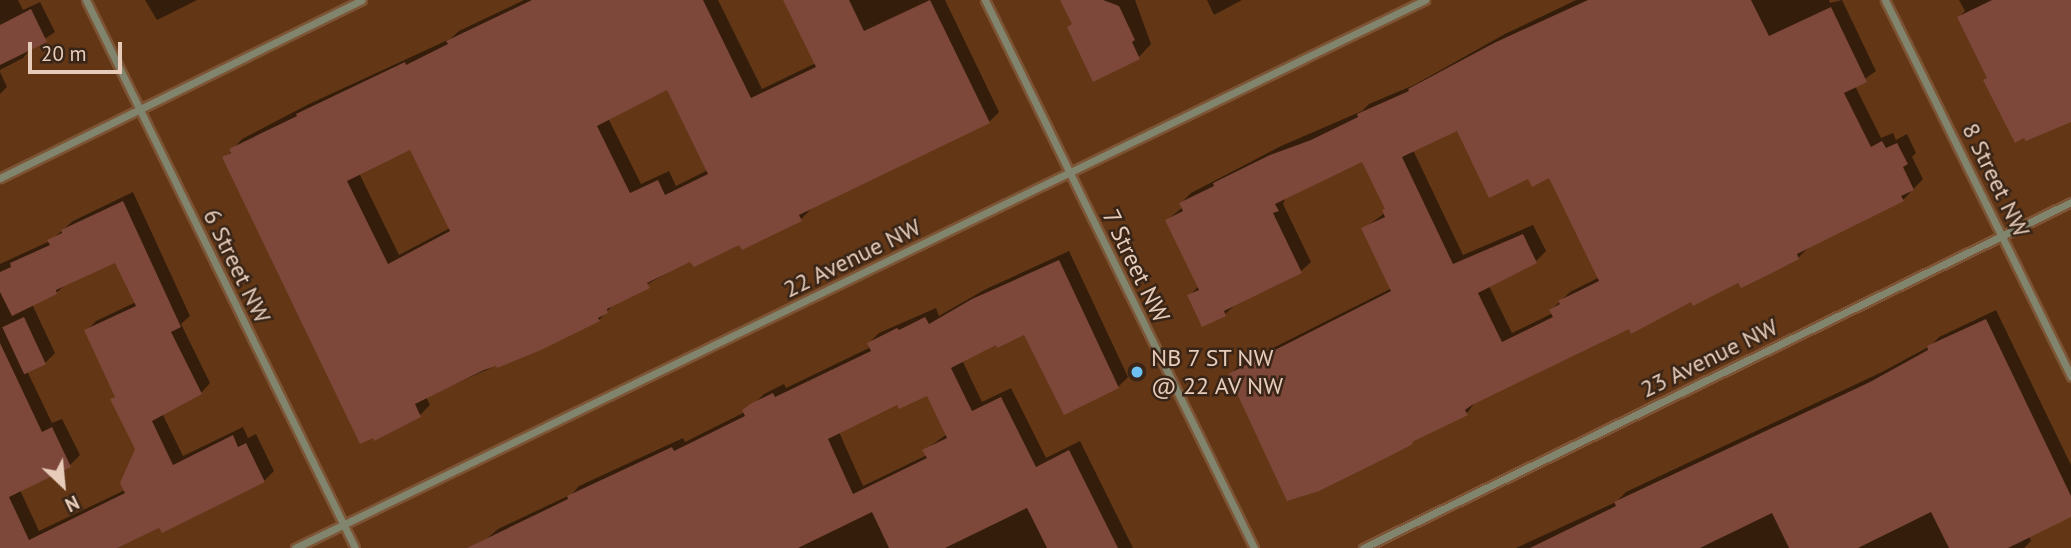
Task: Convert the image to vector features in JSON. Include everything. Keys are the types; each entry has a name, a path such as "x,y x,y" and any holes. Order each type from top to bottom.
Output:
{"street":[{"name":"6 Street NW","path":"86,0 355,548"},
{"path":"0,178 362,0"},
{"name":"7 Street NW","path":"985,0 1254,548"},
{"name":"22 Avenue NW","path":"295,548 1425,0"},
{"name":"8 Street NW","path":"1885,0 2071,377"},
{"name":"23 Avenue NW","path":"1363,548 2071,202"}],"building":[{"path":"532,0 703,0 751,98 816,67 783,0 849,0 864,31 930,0 990,123 799,215 802,221 742,250 739,245 694,267 690,262 647,283 650,288 607,309 608,313 598,318 600,321 541,350 497,368 496,366 484,370 415,404 421,417 374,441 373,438 360,444 222,157 231,153 229,149 297,116 296,114 405,62 406,65 448,44 446,41","holes":["667,90 708,174 665,195 658,180 630,193 597,126","410,150 450,231 388,264 347,181"]},
{"path":"1060,0 1103,0 1119,6 1135,40 1132,42 1140,59 1093,82 1067,27 1072,24"},
{"path":"1588,0 1751,0 1769,36 1831,7 1867,82 1844,93 1871,147 1882,141 1886,148 1897,143 1908,164 1903,167 1914,190 1901,196 1904,201 1797,254 1799,259 1766,276 1741,288 1738,283 1693,306 1691,302 1631,334 1629,329 1472,405 1465,410 1468,415 1386,458 1319,491 1287,501 1228,374 1391,291 1361,228 1385,217 1382,210 1385,209 1362,162 1275,204 1279,211 1273,213 1302,273 1224,311 1226,316 1202,327 1187,295 1199,290 1165,220 1183,211 1179,203 1214,186 1213,183 1358,117 1357,114 1409,91 1408,89 1494,43","holes":["1457,131 1489,198 1528,179 1532,187 1549,178 1599,281 1558,301 1560,304 1549,310 1553,317 1502,342 1478,293 1537,263 1523,234 1453,264 1402,157"]},
{"path":"1992,0 2071,0 2071,122 2015,143 1983,80 1987,78 1957,17"},
{"path":"31,9 47,42 0,65 0,25"},
{"path":"123,201 181,327 171,332 202,394 152,421 173,465 233,435 238,447 246,443 265,482 162,533 159,528 117,548 0,548 0,343 42,432 52,427 71,467 9,497 29,540 125,493 120,483 135,449 110,399 115,397 84,330 136,306 115,263 56,290 57,294 12,316 0,292 0,272 11,267 10,263 50,245 47,240 62,233 61,230"},
{"path":"1059,260 1119,388 1064,415 1024,335 997,348 996,345 951,368 972,411 1001,397 1036,467 1069,450 1118,548 1047,548 1027,508 945,548 889,548 872,512 798,548 467,548 568,499 567,496 672,447 674,451 745,416 742,410 752,403 773,393 775,397 871,351 867,343 897,328 899,330 925,317 929,324 972,299","holes":["927,396 947,438 922,450 927,458 853,494 828,439 897,405 899,409"]},
{"path":"24,317 46,364 24,374 2,327"},
{"path":"1986,319 2071,496 2071,517 2008,548 1949,548 1931,512 1858,548 1789,548 1772,513 1700,548 1530,548 1616,506 1614,502 1870,382 1928,350 1927,346"}],"place":[{"name":"NB 7 ST NW @ 22 AV NW","path":"1137,372"}]}
